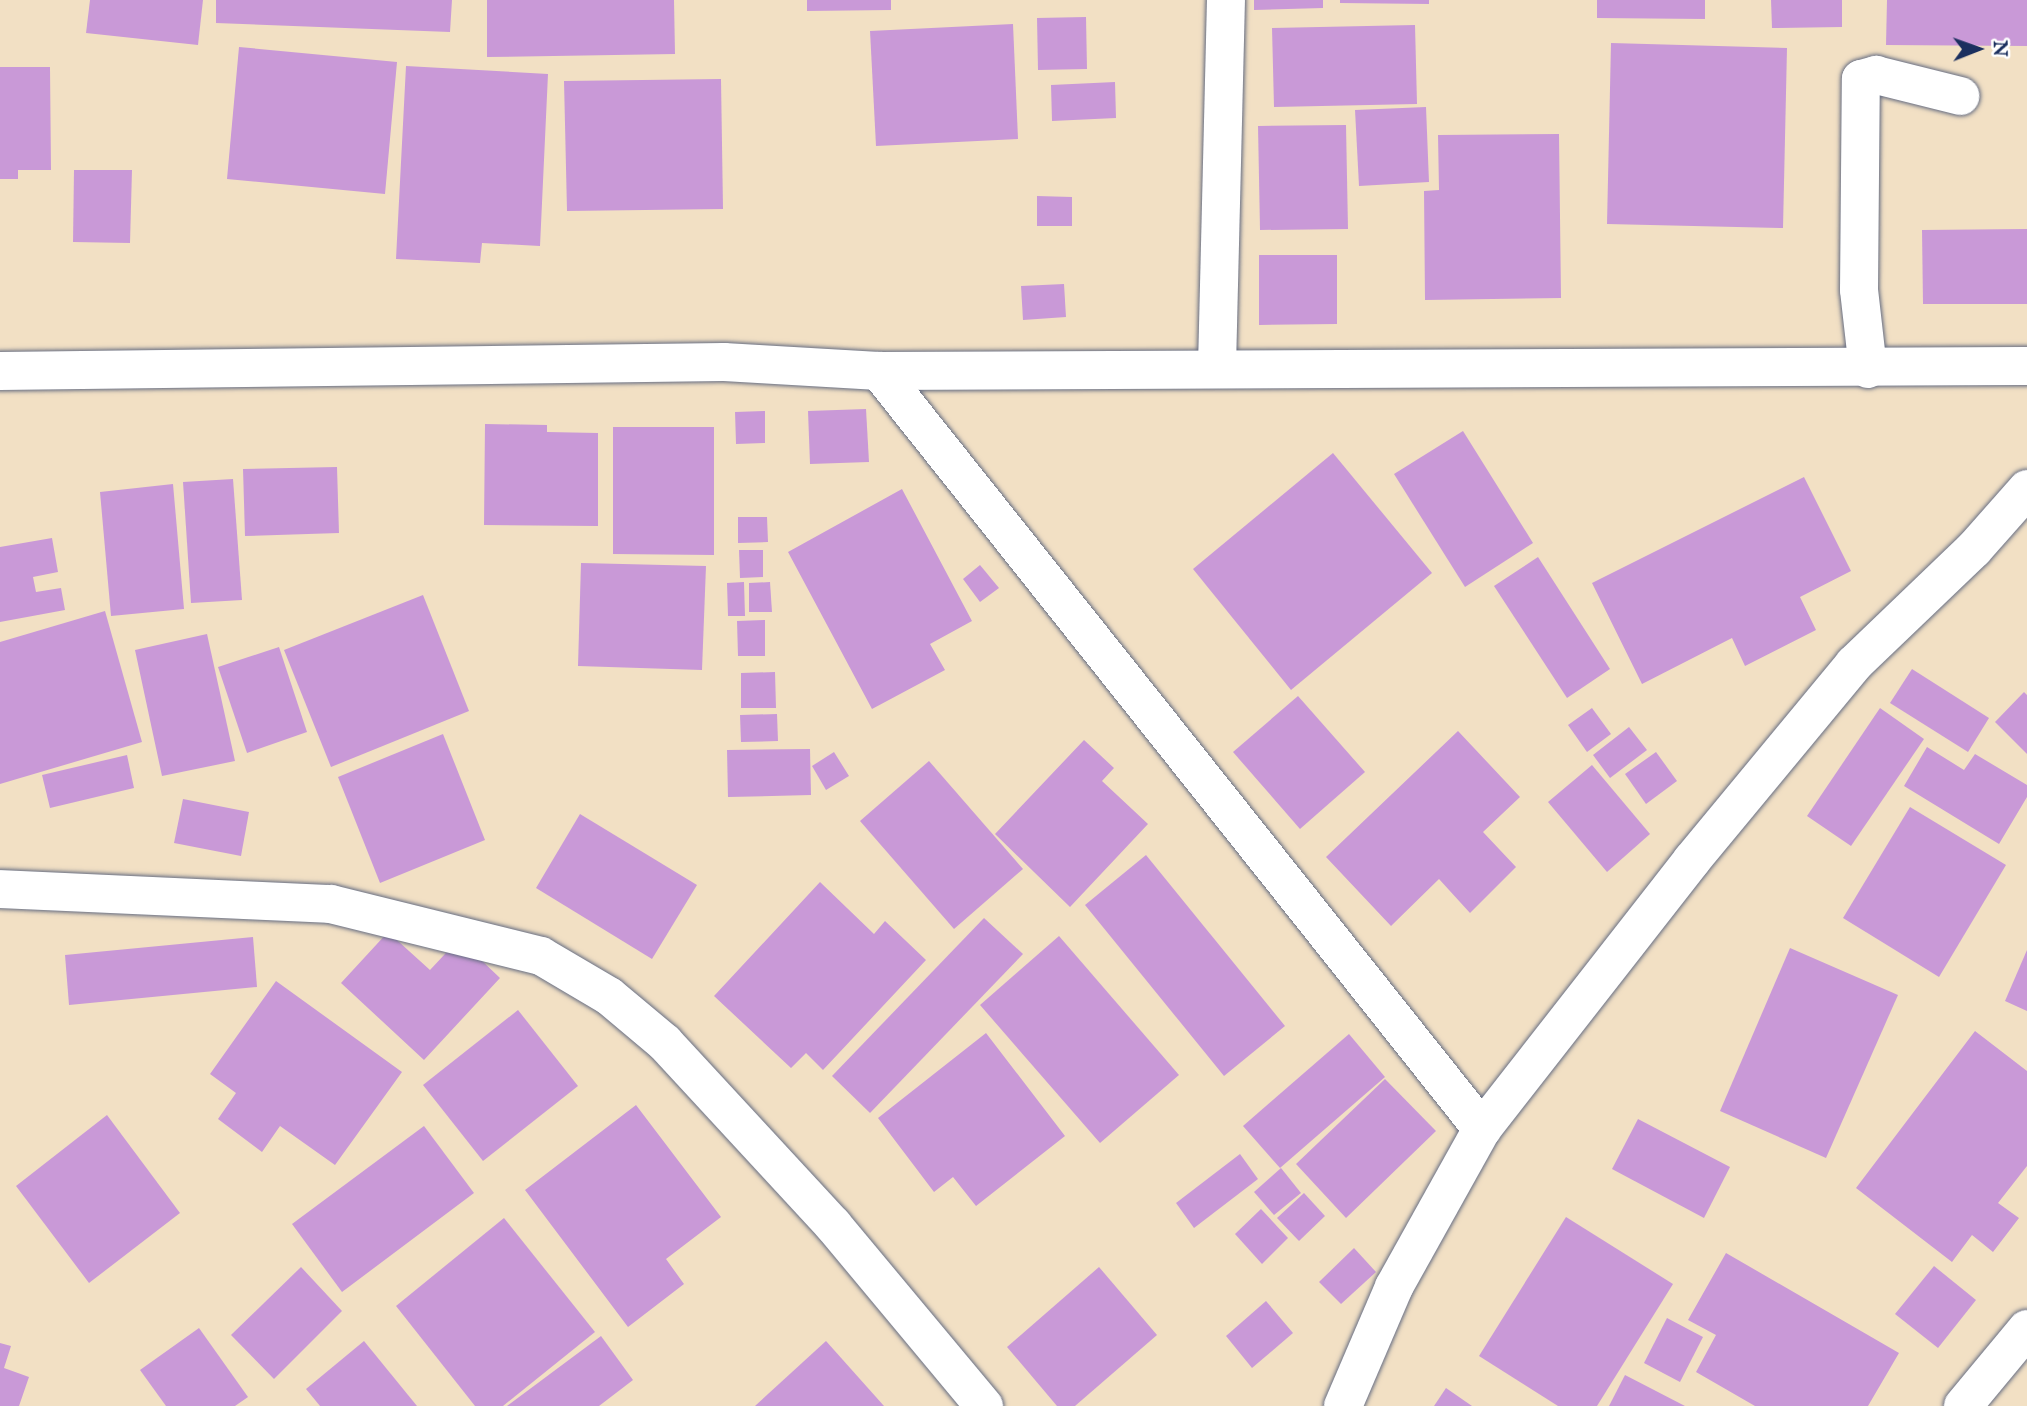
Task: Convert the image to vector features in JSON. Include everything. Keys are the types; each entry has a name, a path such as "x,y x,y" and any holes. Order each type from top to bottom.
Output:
{"street":[{"path":"1217,367 1226,0"},
{"path":"1868,369 1860,290 1861,79 1876,75 1960,96"},
{"path":"0,371 724,362 879,371 1217,367 1868,369 2027,366"},
{"path":"879,371 1482,1129"},
{"path":"1343,1406 1394,1287 1482,1129 1692,860 1853,664 1974,549 2027,489"},
{"path":"0,889 331,904 541,956 609,996 665,1043 833,1225 984,1406"},
{"path":"1963,1406 2027,1329"}],"building":[{"path":"90,0 203,0 198,45 86,33"},
{"path":"216,0 452,0 450,32 216,23"},
{"path":"487,0 674,0 675,54 487,57"},
{"path":"807,0 891,0 891,10 807,11"},
{"path":"1254,0 1323,0 1323,8 1254,10"},
{"path":"1340,0 1429,0 1429,4 1340,3"},
{"path":"1597,0 1705,0 1705,19 1597,18"},
{"path":"1771,0 1842,0 1842,27 1772,28"},
{"path":"1887,0 2027,0 2027,46 1886,45"},
{"path":"1086,17 1087,69 1038,70 1037,18"},
{"path":"1013,24 1018,139 876,146 870,31"},
{"path":"1415,25 1417,104 1274,107 1272,28"},
{"path":"1611,43 1787,48 1783,228 1607,224"},
{"path":"239,47 397,62 385,194 227,179"},
{"path":"406,66 548,74 540,246 482,243 480,263 396,259"},
{"path":"0,67 50,67 51,170 18,170 18,179 0,179"},
{"path":"721,79 723,209 567,211 564,81"},
{"path":"1115,82 1116,118 1052,121 1051,85"},
{"path":"1426,107 1429,182 1359,186 1355,110"},
{"path":"1346,125 1348,229 1260,230 1258,126"},
{"path":"1559,134 1561,298 1425,300 1424,191 1439,190 1438,135"},
{"path":"74,170 132,170 130,243 73,242"},
{"path":"1037,196 1072,197 1072,226 1037,226"},
{"path":"2027,229 2027,304 1923,304 1922,230"},
{"path":"1259,255 1337,255 1337,324 1259,325"},
{"path":"1064,284 1066,317 1023,320 1021,286"},
{"path":"866,409 869,462 810,464 808,411"},
{"path":"765,411 765,443 736,444 735,412"},
{"path":"485,424 547,425 547,432 598,433 598,526 484,525"},
{"path":"613,427 714,427 714,555 613,554"},
{"path":"1463,431 1533,543 1465,587 1394,474"},
{"path":"1333,453 1432,573 1291,690 1193,569"},
{"path":"337,467 339,533 245,536 243,469"},
{"path":"1804,477 1851,571 1800,597 1816,630 1745,666 1732,638 1642,684 1592,583"},
{"path":"233,479 242,600 191,603 183,482"},
{"path":"173,484 184,609 111,616 100,492"},
{"path":"902,489 972,621 930,644 945,670 872,709 788,552"},
{"path":"738,517 767,517 768,542 738,543"},
{"path":"52,538 58,572 33,577 36,592 61,588 65,610 0,622 0,547"},
{"path":"739,550 763,550 763,577 740,578"},
{"path":"1538,557 1610,669 1567,698 1494,586"},
{"path":"581,563 706,566 702,670 578,666"},
{"path":"980,565 999,588 980,602 963,579"},
{"path":"744,582 745,616 728,616 727,583"},
{"path":"770,582 772,612 749,612 749,583"},
{"path":"423,595 469,711 331,767 284,650"},
{"path":"105,611 142,742 0,784 0,642"},
{"path":"765,620 765,656 738,656 737,621"},
{"path":"207,634 235,761 162,776 135,650"},
{"path":"279,647 307,732 247,753 218,667"},
{"path":"1912,669 1989,718 1968,752 1890,703"},
{"path":"775,672 776,708 741,708 741,673"},
{"path":"2024,692 2027,695 2027,754 1995,722"},
{"path":"1298,696 1365,772 1300,829 1233,752"},
{"path":"1592,708 1611,734 1587,752 1568,725"},
{"path":"1880,708 1924,739 1851,846 1807,816"},
{"path":"777,714 778,741 741,742 740,715"},
{"path":"1629,727 1647,750 1610,778 1593,755"},
{"path":"1458,731 1520,797 1483,832 1516,867 1470,913 1439,879 1391,926 1326,857"},
{"path":"443,734 485,840 380,883 338,777"},
{"path":"1084,740 1114,768 1102,781 1148,824 1070,907 995,834"},
{"path":"1927,747 1964,770 1975,754 2027,785 2027,797 1999,844 1904,786"},
{"path":"810,749 811,795 728,797 727,750"},
{"path":"834,752 849,776 826,790 812,766"},
{"path":"1656,752 1677,781 1646,804 1625,774"},
{"path":"127,755 134,788 50,808 42,775"},
{"path":"929,761 1023,869 954,929 860,821"},
{"path":"1592,765 1650,834 1607,872 1548,802"},
{"path":"183,799 249,812 241,856 174,843"},
{"path":"1910,807 2006,865 1939,977 1843,918"},
{"path":"580,814 697,885 652,959 536,888"},
{"path":"1146,855 1285,1026 1224,1076 1085,905"},
{"path":"820,882 874,934 885,921 926,960 823,1070 806,1053 791,1068 714,996"},
{"path":"984,918 1023,954 870,1113 832,1076"},
{"path":"388,932 430,970 459,939 500,978 424,1060 341,983"},
{"path":"1059,936 1179,1075 1100,1143 980,1005"},
{"path":"253,937 257,987 69,1005 65,955"},
{"path":"1790,948 1898,995 1826,1158 1720,1111"},
{"path":"2027,950 2027,1011 2005,1001"},
{"path":"276,981 402,1072 335,1165 280,1126 262,1152 218,1119 236,1093 210,1074"},
{"path":"518,1010 578,1086 483,1161 423,1085"},
{"path":"1975,1031 2027,1071 2027,1166 1998,1203 2019,1218 1993,1252 1972,1235 1952,1262 1856,1188"},
{"path":"986,1033 1065,1136 976,1206 953,1177 934,1192 878,1118"},
{"path":"1349,1034 1385,1077 1280,1168 1243,1126"},
{"path":"1385,1079 1436,1131 1346,1218 1296,1164"},
{"path":"636,1105 721,1217 666,1259 684,1284 628,1327 525,1190"},
{"path":"107,1115 180,1213 89,1283 16,1186"},
{"path":"1638,1119 1730,1167 1704,1218 1612,1169"},
{"path":"424,1126 474,1193 342,1292 292,1224"},
{"path":"1240,1154 1258,1179 1194,1228 1176,1203"},
{"path":"1281,1168 1301,1193 1274,1215 1254,1192"},
{"path":"1304,1193 1325,1216 1299,1241 1277,1218"},
{"path":"1261,1209 1288,1238 1262,1264 1235,1234"},
{"path":"1566,1217 1673,1284 1597,1406 1558,1406 1479,1356"},
{"path":"504,1218 595,1332 503,1406 475,1406 396,1306"},
{"path":"1354,1248 1376,1272 1341,1304 1319,1282"},
{"path":"1726,1253 1899,1353 1868,1406 1755,1406 1696,1372 1716,1335 1688,1320"},
{"path":"1934,1266 1976,1300 1938,1348 1895,1314"},
{"path":"301,1267 342,1311 274,1379 231,1335"},
{"path":"1099,1267 1157,1335 1075,1406 1057,1406 1007,1347"},
{"path":"1266,1301 1293,1333 1252,1368 1226,1336"},
{"path":"1667,1318 1703,1337 1680,1382 1644,1363"},
{"path":"199,1328 248,1397 235,1406 166,1406 140,1370"},
{"path":"601,1336 633,1380 599,1406 507,1406"},
{"path":"364,1341 417,1406 320,1406 306,1389"},
{"path":"826,1341 884,1406 755,1406"},
{"path":"0,1343 11,1346 4,1368 29,1377 19,1406 0,1406"},
{"path":"1625,1375 1685,1406 1609,1406"},
{"path":"1446,1388 1472,1406 1434,1406"}]}
